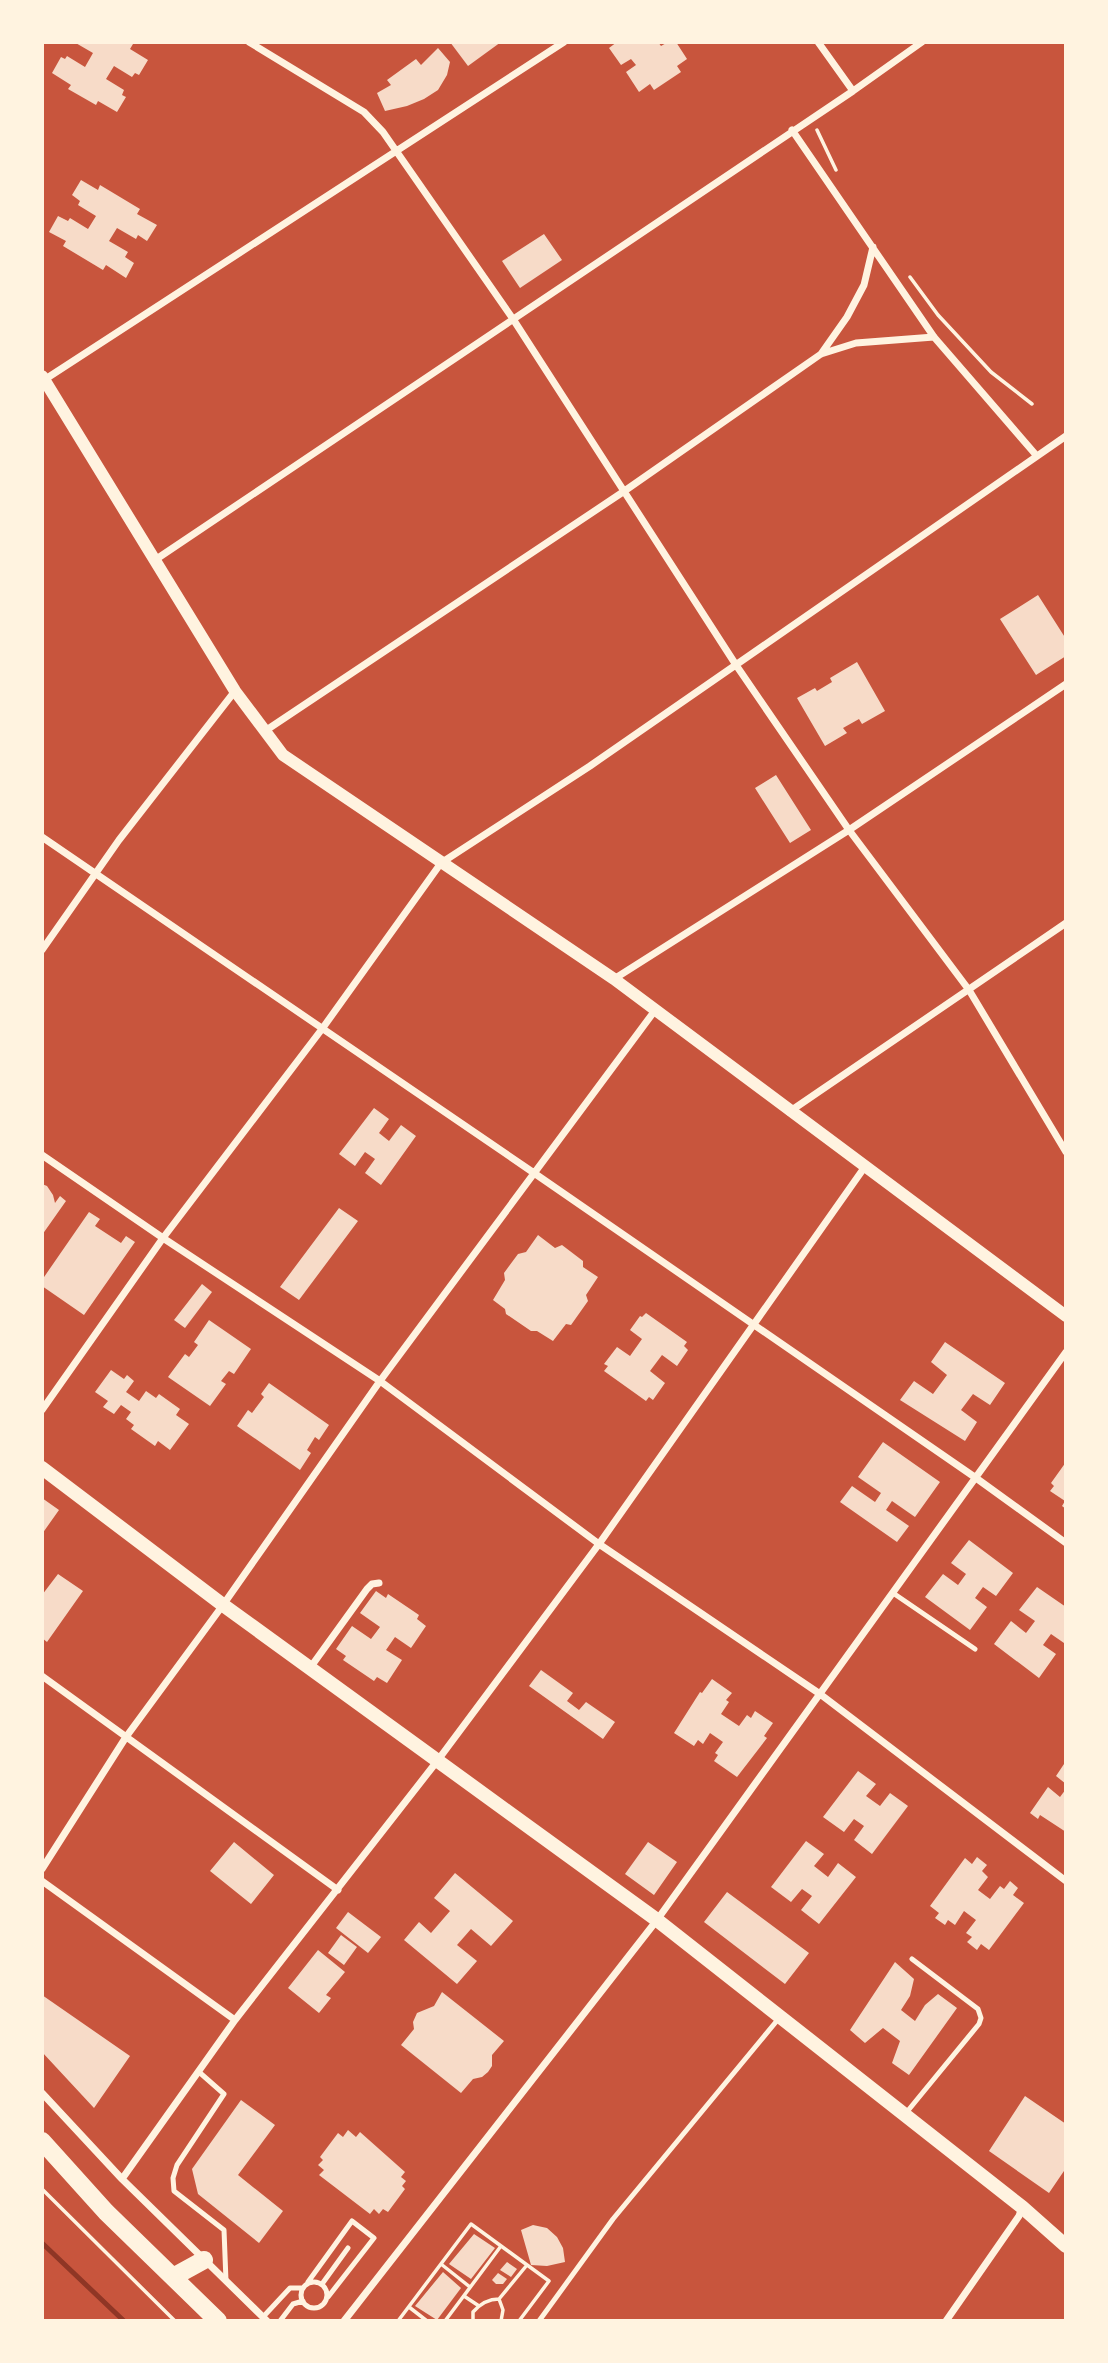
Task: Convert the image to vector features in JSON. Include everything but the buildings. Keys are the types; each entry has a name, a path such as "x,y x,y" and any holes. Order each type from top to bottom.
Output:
{"main road":[{"path":"42,1468 223,1605 657,1920 1022,2207 1066,2246"},
{"path":"42,2141 106,2212 218,2321"},
{"path":"173,2277 204,2260"}],"street":[{"path":"249,42 364,112 383,132 513,319 736,665 849,830 969,990 1066,1152"},
{"path":"564,42 43,378 235,691 283,755 614,979 1066,1316"},
{"path":"818,42 853,91"},
{"path":"155,560 922,42"},
{"path":"792,130 934,337 1036,455"},
{"path":"821,355 847,317 864,285 873,247"},
{"path":"264,732 623,492 821,355 856,343 934,337"},
{"path":"42,1410 163,1238 322,1029 441,863 590,766 1066,436"},
{"path":"614,979 849,830 1066,684"},
{"path":"42,950 95,874 235,691"},
{"path":"42,837 534,1173 1066,1543"},
{"path":"789,1112 1066,923"},
{"path":"42,1870 126,1737 223,1605 380,1381 656,1010"},
{"path":"42,1155 380,1381 599,1544 820,1694 1066,1881"},
{"path":"122,2179 235,2020 438,1760 599,1544 864,1168"},
{"path":"344,2321 657,1920 1066,1352"},
{"path":"310,1668 367,1589 372,1584 379,1583"},
{"path":"42,1676 338,1889"},
{"path":"42,1881 235,2020"},
{"path":"42,2093 122,2179 265,2319"},
{"path":"946,2321 1019,2216 1022,2207"}],"lane":[{"path":"893,1592 975,1649"},
{"path":"904,2116 979,2024 981,2018 978,2009 912,1959"},
{"path":"538,2321 612,2219 780,2017"},
{"path":"199,2072 224,2094 177,2165 173,2178 174,2190 225,2230 226,2281"},
{"path":"352,2221 374,2238 324,2305 314,2309 303,2301 302,2288 308,2282 352,2221"},
{"path":"322,2284 348,2248"},
{"path":"308,2282 322,2284 327,2288 328,2297"},
{"path":"265,2319 290,2288 302,2288"},
{"path":"280,2321 293,2304 303,2301"}],"path":[{"path":"811,118 837,172"},
{"path":"905,271 938,314 991,372 1032,404"},
{"path":"42,2189 175,2321"},
{"path":"398,2321 471,2224 549,2281 519,2321"},
{"path":"445,2321 501,2246"},
{"path":"441,2264 470,2287"},
{"path":"474,2321 473,2312 487,2301 499,2299 527,2265"},
{"path":"464,2296 479,2306"},
{"path":"499,2299 503,2311 501,2321"},
{"path":"409,2307 427,2321"}],"waterway":[{"path":"42,2243 124,2321"}]}
